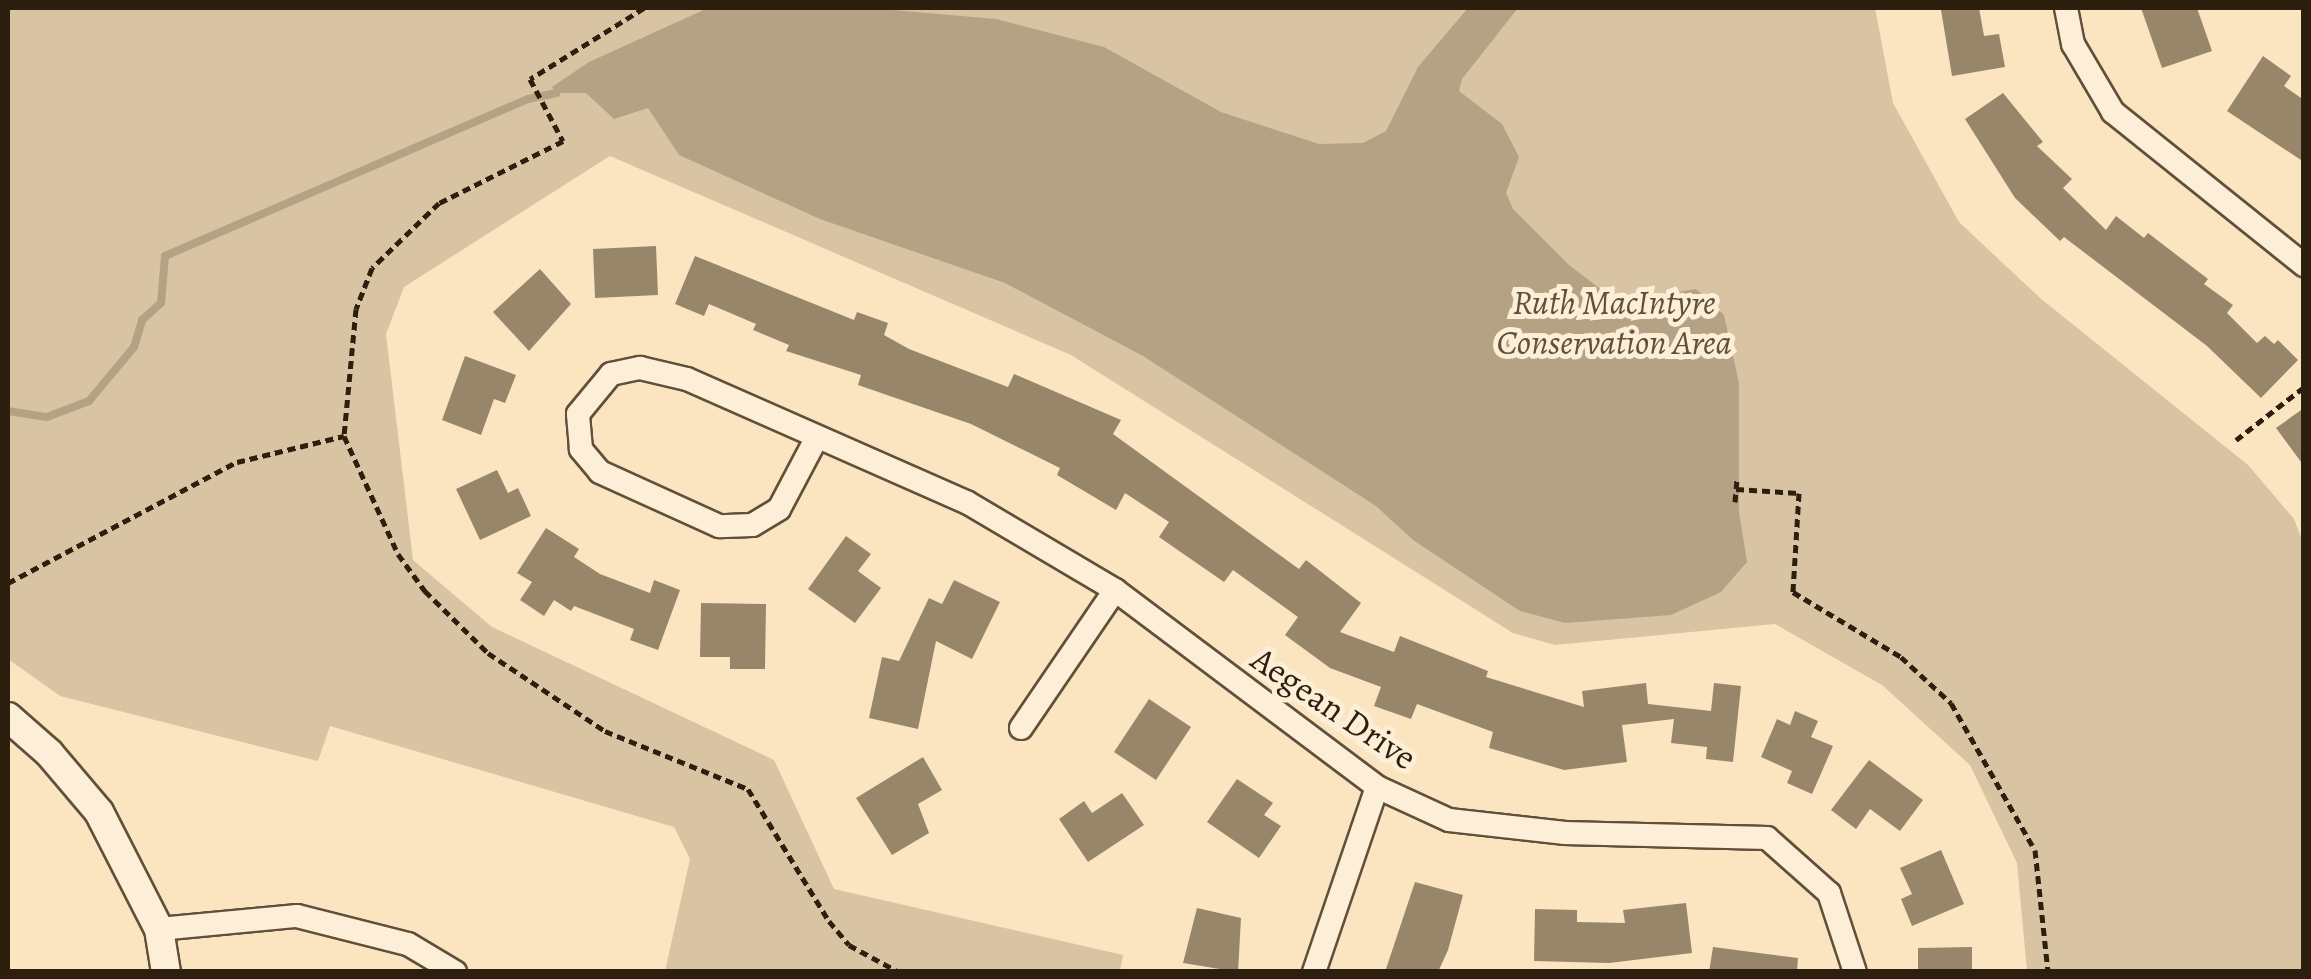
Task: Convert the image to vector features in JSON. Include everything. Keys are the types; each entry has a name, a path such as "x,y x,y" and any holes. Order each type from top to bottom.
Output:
{"street":[{"path":"2066,8 2074,44 2113,112 2304,266"},
{"name":"Aegean Drive","path":"817,437 779,509 752,525 719,526 600,472 581,448 578,414 611,374 640,368 686,379 968,503 1115,590 1377,787 1449,820 1565,832 1767,838 1828,893 1854,972"},
{"path":"1021,728 1115,590"},
{"path":"8,718 49,753 98,812 159,929 166,972"},
{"path":"1314,972 1377,787"},
{"path":"159,929 298,916 408,944 455,972"}],"path":[{"path":"644,8 530,79 563,141 439,203 372,268 356,310 344,436 398,554 424,591 488,653 605,731 748,789 829,921 849,945 899,972"},
{"path":"2236,440 2304,387"},
{"path":"8,583 237,462 344,436"},
{"path":"1735,502 1737,479"},
{"path":"1739,489 1798,493 1792,592 1901,657 1951,703 1980,748 2035,850 2048,972"}],"green space":[{"name":"Ruth MacIntyre Conservation Area","path":"8,8 1875,8 1893,103 1959,222 2040,298 2248,465 2294,519 2304,545 2303,971 2027,971 2017,863 1970,765 1882,685 1775,624 1555,645 1513,633 1071,355 610,156 404,287 386,334 413,560 492,627 774,760 834,889 1123,955 1120,971 665,971 690,859 674,827 330,726 318,761 60,696 8,659"}],"shaded area":[{"path":"708,8 870,8 996,19 1104,47 1221,112 1319,144 1363,143 1386,131 1418,67 1468,8 1518,8 1462,79 1459,91 1502,124 1519,157 1506,193 1513,209 1569,265 1607,294 1644,298 1696,289 1724,315 1739,383 1739,512 1747,562 1721,592 1671,615 1565,623 1520,611 1413,540 1376,506 1143,356 1005,283 820,219 679,155 648,108 614,119 586,93 556,93 552,87 589,62"}],"building":[{"path":"1979,8 1984,36 1999,34 2005,67 1952,76 1941,10"},
{"path":"2141,8 2197,8 2212,51 2162,68"},
{"path":"2263,56 2291,76 2284,86 2304,100 2304,162 2227,111"},
{"path":"2003,93 2043,142 2037,146 2072,179 2063,188 2106,230 2116,216 2144,238 2148,233 2208,279 2204,284 2233,305 2227,313 2257,343 2265,336 2274,344 2278,340 2298,360 2261,398 2207,346 2064,237 2060,241 2015,198 1965,119"},
{"path":"656,246 658,295 595,298 593,249"},
{"path":"695,256 854,320 857,312 888,323 884,335 909,349 1008,387 1014,374 1121,420 1113,434 1299,569 1306,560 1361,603 1340,632 1394,652 1400,636 1488,671 1486,677 1584,707 1582,691 1646,683 1648,704 1711,711 1714,683 1741,686 1733,762 1706,759 1707,747 1671,743 1674,719 1622,725 1627,762 1564,770 1489,748 1493,732 1417,704 1411,719 1374,706 1381,687 1330,668 1285,635 1298,617 1233,570 1224,582 1159,537 1169,522 1125,493 1116,510 1057,475 1060,468 971,424 858,385 861,375 786,351 789,345 753,330 756,324 709,304 704,316 675,304"},
{"path":"540,269 571,304 529,351 493,312"},
{"path":"465,356 516,375 505,403 494,399 481,435 442,420"},
{"path":"2304,408 2304,466 2276,428"},
{"path":"497,470 508,493 518,488 531,516 480,540 456,489"},
{"path":"546,528 579,549 574,557 600,574 650,593 654,580 680,590 658,650 630,640 634,629 574,606 571,611 554,600 544,616 520,600 532,582 517,573"},
{"path":"846,536 871,554 858,571 881,588 855,623 808,589"},
{"path":"954,580 1000,602 972,659 936,641 918,729 869,718 882,657 899,661 929,598 942,604"},
{"path":"701,603 766,604 765,669 730,669 730,657 700,657"},
{"path":"1149,699 1191,727 1156,780 1114,752"},
{"path":"1795,711 1818,721 1811,737 1833,746 1812,794 1787,783 1792,771 1761,757 1777,719 1790,725"},
{"path":"923,757 942,790 918,804 929,833 892,855 856,798"},
{"path":"1869,760 1923,800 1900,831 1870,809 1856,829 1831,810"},
{"path":"1237,779 1273,803 1264,815 1281,826 1259,858 1207,822"},
{"path":"1122,793 1144,825 1088,862 1059,819 1084,801 1092,813"},
{"path":"1941,850 1964,904 1912,926 1901,899 1912,894 1900,868"},
{"path":"1415,882 1463,895 1448,950 1438,972 1385,972"},
{"path":"1686,903 1692,953 1609,963 1534,961 1535,909 1577,910 1577,922 1625,923 1623,910"},
{"path":"1197,908 1241,918 1238,972 1183,963"},
{"path":"1713,947 1798,958 1797,972 1709,972"},
{"path":"1972,947 1972,972 1918,972 1918,948"}],"waterway":[{"path":"8,411 47,417 89,401 134,347 142,320 161,303 165,256 528,99 556,93"}]}
